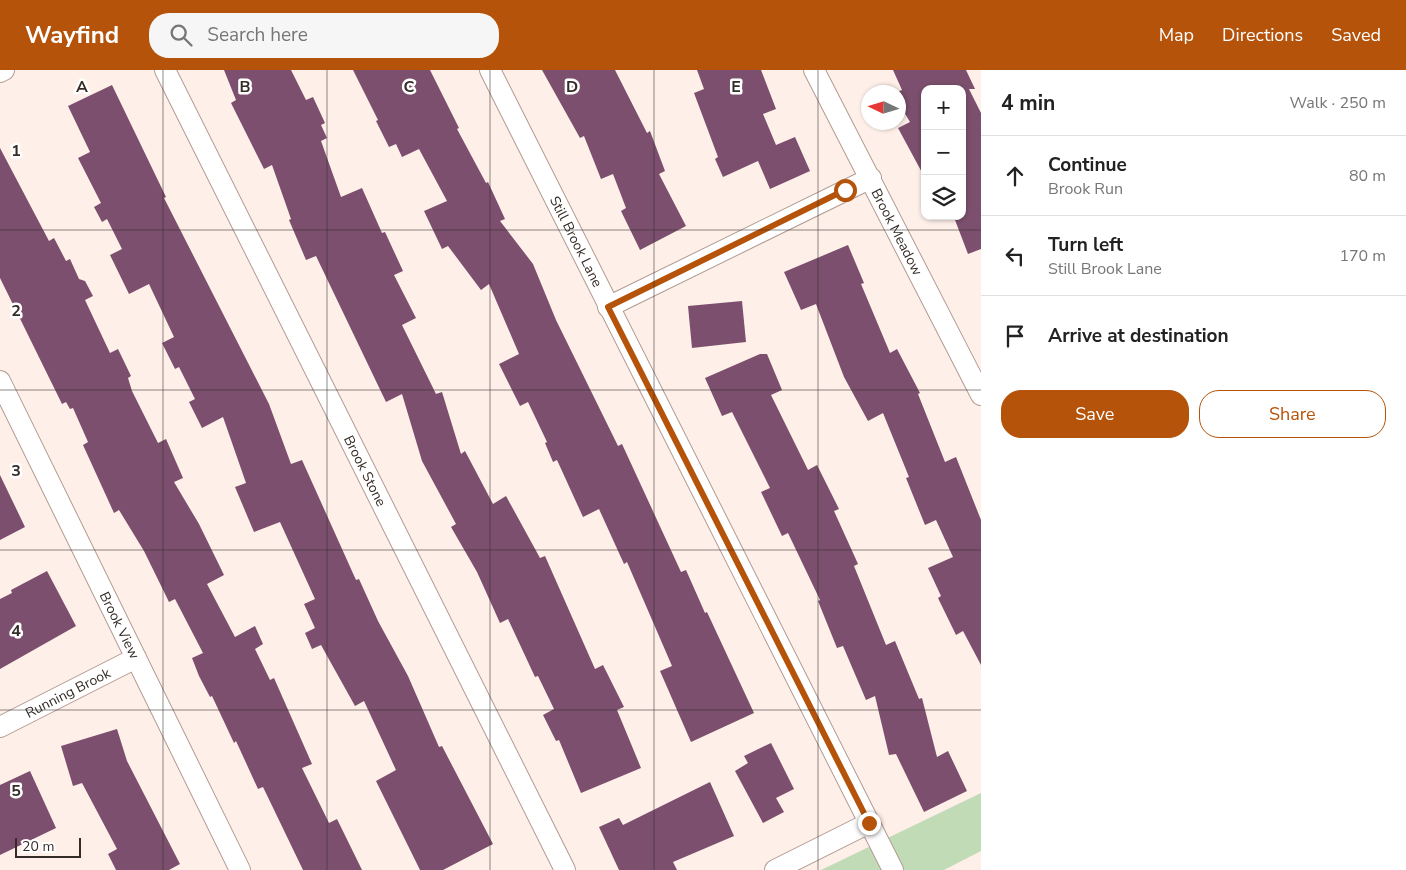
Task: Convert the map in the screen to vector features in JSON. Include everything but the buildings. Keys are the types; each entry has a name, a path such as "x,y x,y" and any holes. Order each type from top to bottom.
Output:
{"street":[{"path":"0,72 4,70"},
{"name":"Brook Stone","path":"164,70 565,870"},
{"name":"Still Brook Lane","path":"490,70 893,870"},
{"name":"Brook Meadow","path":"814,70 981,395"},
{"path":"608,307 871,178"},
{"name":"Brook View","path":"3,394 240,870"},
{"name":"Running Brook","path":"0,727 136,658"},
{"path":"775,870 869,823"}],"green space":[{"path":"981,793 981,851 944,870 821,870"}],"route":[{"path":"845,190 608,307 869,823"}]}
